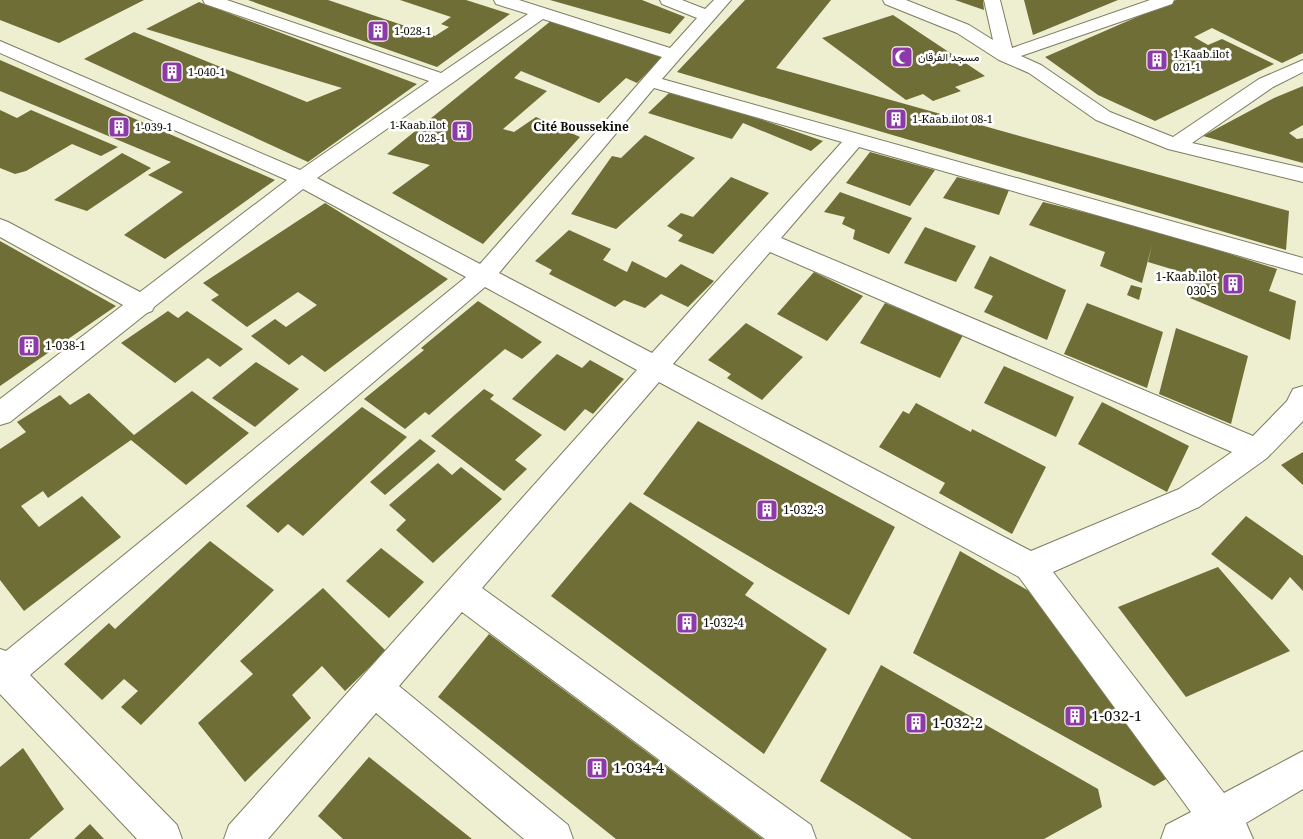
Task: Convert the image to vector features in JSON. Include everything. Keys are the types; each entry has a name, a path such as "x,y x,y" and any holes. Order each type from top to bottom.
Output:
{"street":[{"path":"211,0 444,80"},
{"path":"502,0 674,55"},
{"path":"668,0 715,8"},
{"path":"891,0 963,29 1006,56 1035,69 1103,116 1175,145 1303,175"},
{"path":"992,0 1006,56"},
{"path":"1006,56 1166,0"},
{"path":"163,839 3,670 484,276 650,81 715,8"},
{"path":"0,414 302,179 541,12"},
{"path":"0,46 302,179 1030,567 1226,829"},
{"path":"1175,145 1266,83 1303,65"},
{"path":"650,81 1303,266"},
{"path":"243,839 856,138"},
{"path":"0,227 143,304"},
{"path":"766,241 1257,450"},
{"path":"1030,567 1189,498 1257,450 1297,409 1303,397"},
{"path":"460,591 797,839"},
{"path":"375,689 554,839"},
{"path":"1180,839 1226,829 1303,769"}],"building":[{"path":"0,0 144,0 59,43 0,20"},
{"name":"1-028-1","path":"248,0 328,0 435,36 449,27 441,24 451,17 400,0 466,0 510,14 437,67"},
{"path":"550,0 642,0 685,17 670,34"},
{"name":"1-Kaab.ilot 08-1","path":"745,0 831,0 776,68 1289,211 1286,250 677,72"},
{"path":"955,0 983,0 984,10"},
{"path":"1024,0 1118,0 1033,35"},
{"name":"1-Kaab.ilot 021-1","path":"1176,0 1303,0 1303,53 1282,63 1212,28 1194,37 1208,45 1222,39 1274,64 1155,121 1098,95 1045,57"},
{"name":"1-040-1","path":"199,2 417,84 308,162 84,59 134,32 307,102 342,88 146,29"},
{"name":"مسجد الفرقان","path":"893,15 985,76 955,87 961,91 933,101 923,94 906,100 822,38"},
{"name":"1-Kaab.ilot 028-1","path":"552,20 663,57 637,83 626,78 599,103 521,71 514,78 547,91 503,129 514,132 536,117 580,137 483,244 392,193 430,165 387,154"},
{"name":"1-039-1","path":"0,60 275,180 165,259 124,235 183,192 148,175 171,162 0,91"},
{"path":"1303,86 1303,125 1289,133 1297,139 1303,138 1303,163 1203,136 1274,98"},
{"path":"669,93 748,115 823,141 811,151 743,123 732,139 648,113"},
{"path":"0,110 17,118 31,110 118,147 101,156 72,144 26,171 15,174 0,168"},
{"path":"645,135 695,158 616,229 571,214 612,156 621,158"},
{"path":"870,152 935,170 910,206 846,183"},
{"path":"122,153 151,168 87,211 54,200"},
{"path":"731,177 769,193 713,254 678,241 683,235 667,226 681,213 693,217"},
{"path":"957,177 1009,190 999,215 943,198"},
{"path":"840,192 912,218 889,254 853,239 855,230 842,224 845,217 824,212"},
{"name":"1-Kaab.ilot 030-5","path":"1043,202 1155,230 1277,269 1269,291 1296,301 1290,340 1190,298 1198,277 1148,262 1152,245 1142,283 1100,266 1105,252 1029,225"},
{"path":"325,203 448,279 325,372 302,355 289,365 251,336 275,319 286,327 317,305 298,292 247,327 211,300 219,295 203,283"},
{"path":"925,227 976,246 956,282 904,263"},
{"path":"569,230 611,249 603,260 627,272 632,261 666,278 681,264 714,281 688,307 661,294 645,308 624,300 615,307 549,274 552,270 535,261"},
{"name":"1-038-1","path":"0,241 116,306 0,386"},
{"path":"990,256 1066,290 1047,340 984,312 993,296 974,288"},
{"path":"814,272 863,296 827,341 777,314"},
{"path":"1131,285 1142,288 1139,300 1127,295"},
{"path":"478,301 542,342 522,359 505,349 429,415 425,412 405,429 364,399 424,350 421,348"},
{"path":"885,303 963,335 940,378 860,343"},
{"path":"1087,303 1163,332 1147,388 1064,354"},
{"path":"168,311 178,318 187,311 243,349 220,367 208,358 175,383 121,343"},
{"path":"746,323 803,357 762,400 727,378 731,374 708,360"},
{"name":"1-Kaab.ilot 030-5","path":"1176,328 1248,356 1231,424 1159,394"},
{"path":"557,354 582,368 590,360 624,379 593,414 585,409 565,431 512,399"},
{"path":"256,362 299,389 255,427 212,398"},
{"path":"1004,366 1074,397 1056,437 984,403"},
{"path":"484,389 494,395 490,399 542,435 515,460 527,469 504,491 431,436"},
{"path":"192,391 249,433 186,485 131,440 48,498 43,491 21,506 39,527 82,496 121,537 24,611 0,580 0,449 26,432 17,422 60,395 70,405 89,393 134,435"},
{"path":"1102,402 1189,446 1167,492 1078,444"},
{"path":"916,403 971,432 972,429 1046,467 1012,534 939,493 945,483 879,447 903,411 909,414"},
{"path":"362,407 407,437 303,536 288,524 278,533 246,506"},
{"name":"1-032-3","path":"698,421 895,527 849,615 643,494"},
{"path":"420,439 436,451 385,495 370,482"},
{"path":"1303,452 1303,485 1281,465"},
{"path":"438,463 452,475 461,467 502,499 433,563 396,530 406,520 389,505"},
{"name":"1-032-4","path":"630,502 754,583 745,595 827,649 764,754 551,596"},
{"path":"1246,516 1303,556 1303,591 1290,577 1272,600 1211,554"},
{"path":"210,541 274,590 141,725 121,707 138,691 124,679 102,700 64,664 109,623 115,629"},
{"path":"381,548 424,582 389,618 346,581"},
{"name":"1-032-1","path":"960,551 1046,601 1166,779 1154,786 913,653"},
{"path":"1218,567 1290,651 1186,697 1118,607"},
{"path":"323,588 386,651 345,691 322,666 292,695 311,718 245,782 198,723 253,674 240,661"},
{"name":"1-034-4","path":"489,634 763,839 616,839 438,697"},
{"name":"1-032-2","path":"881,665 1098,789 1102,807 1044,839 912,839 820,781"},
{"path":"23,748 64,809 29,839 0,839 0,767"},
{"path":"369,757 472,839 343,839 318,816"},
{"path":"90,824 104,839 74,839"}],"place":[{"name":"1-028-1","path":"378,31"},
{"name":"مسجد الفرقان","path":"902,57"},
{"name":"1-Kaab.ilot 021-1","path":"1157,60"},
{"name":"1-040-1","path":"172,72"},
{"name":"1-Kaab.ilot 08-1","path":"896,119"},
{"name":"1-039-1","path":"119,127"},
{"name":"1-Kaab.ilot 028-1","path":"462,131"},
{"name":"1-Kaab.ilot 030-5","path":"1233,284"},
{"name":"1-038-1","path":"29,346"},
{"name":"1-032-3","path":"767,510"},
{"name":"1-032-4","path":"687,623"},
{"name":"1-032-1","path":"1075,716"},
{"name":"1-032-2","path":"916,723"},
{"name":"1-034-4","path":"597,768"}],"district":[{"name":"Cité Boussekine","path":"581,127"}]}
